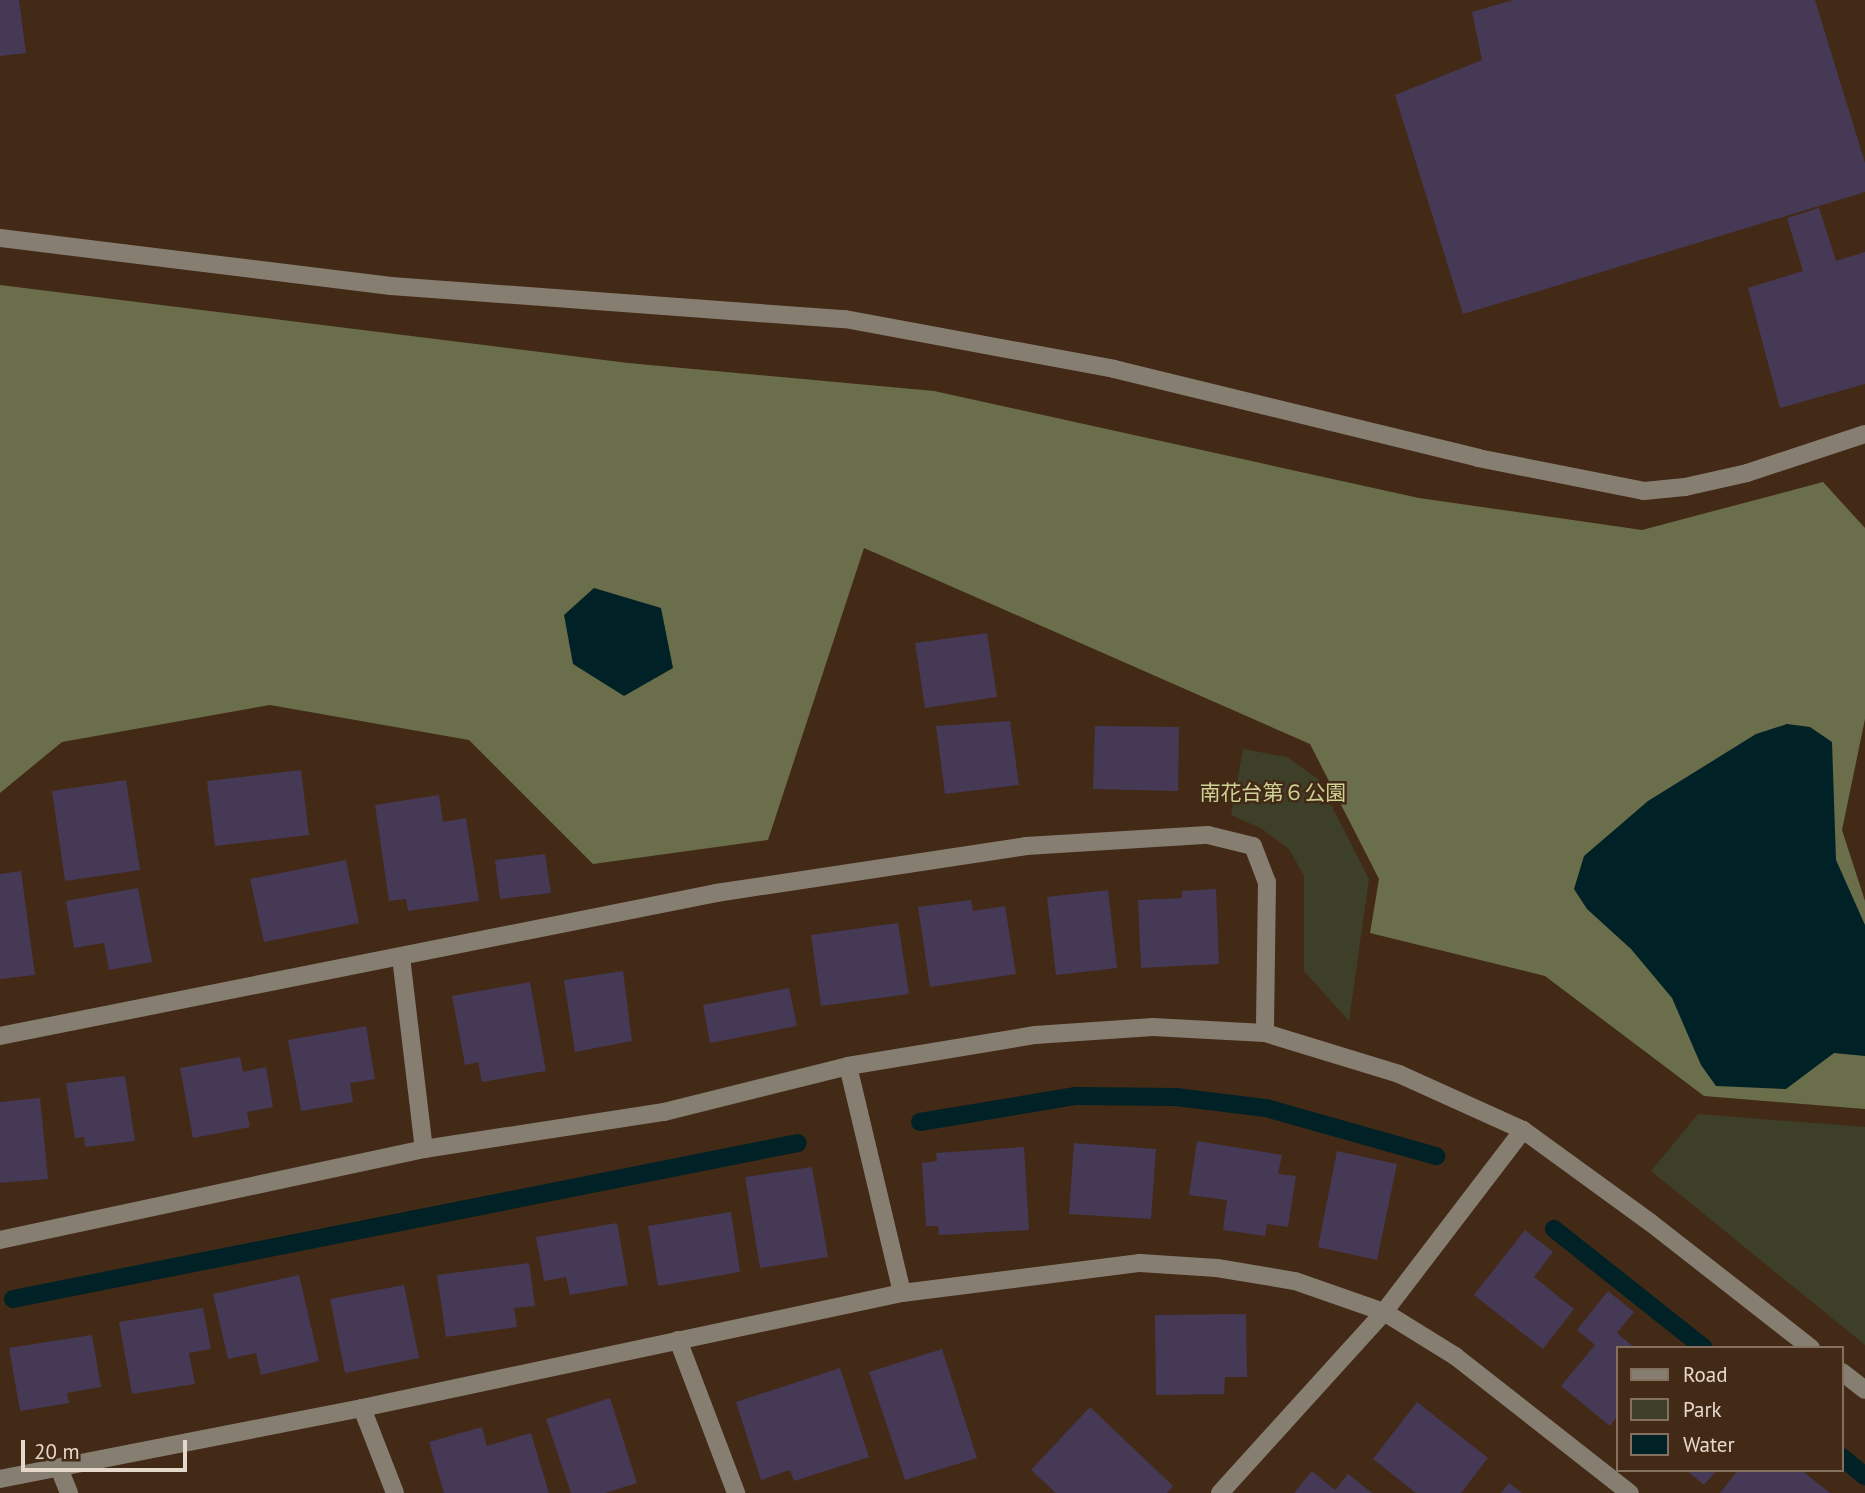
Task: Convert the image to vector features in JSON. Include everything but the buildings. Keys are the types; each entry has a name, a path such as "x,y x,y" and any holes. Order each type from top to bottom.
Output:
{"street":[{"path":"0,238 391,286 845,319 1114,369 1478,458 1644,491 1685,487 1747,473 1865,433"},
{"path":"0,1036 716,893 999,850 1209,835 1253,845 1267,882 1265,1033"},
{"path":"401,957 425,1149"},
{"path":"0,1240 425,1149 664,1112 848,1066 1048,1034 1153,1027 1265,1033 1399,1074 1523,1130 1651,1223 1808,1346"},
{"path":"848,1066 902,1293"},
{"path":"1220,1493 1384,1312 1523,1130"},
{"path":"0,1479 362,1408 902,1293 1140,1263 1217,1268 1295,1281 1384,1312 1455,1356 1630,1493"},
{"path":"678,1340 736,1493"},
{"path":"1844,1374 1865,1390"},
{"path":"362,1408 395,1493"},
{"path":"60,1468 69,1493"}],"green space":[{"path":"0,285 628,363 934,391 1419,498 1642,530 1823,482 1865,528 1865,719 1842,830 1865,901 1865,1109 1704,1096 1545,976 1370,933 1379,879 1310,744 864,548 768,840 593,864 469,740 270,705 62,742 0,793"},
{"name":"南花台第６公園","path":"1243,749 1287,757 1318,779 1369,879 1349,1021 1304,971 1304,876 1289,849 1262,829 1231,815"},
{"path":"1698,1114 1865,1127 1865,1345 1651,1171"}],"water":[{"path":"594,588 661,608 673,668 624,696 573,664 564,615"},
{"path":"1787,724 1810,727 1832,742 1836,860 1865,925 1865,1056 1834,1053 1786,1089 1716,1086 1701,1065 1672,998 1631,949 1587,909 1574,889 1584,856 1648,801 1756,734"}],"waterway":[{"path":"920,1122 1076,1096 1176,1097 1266,1108 1436,1156"},
{"path":"13,1299 798,1143"},
{"path":"1554,1229 1701,1346"},
{"path":"1844,1459 1865,1476"}]}
